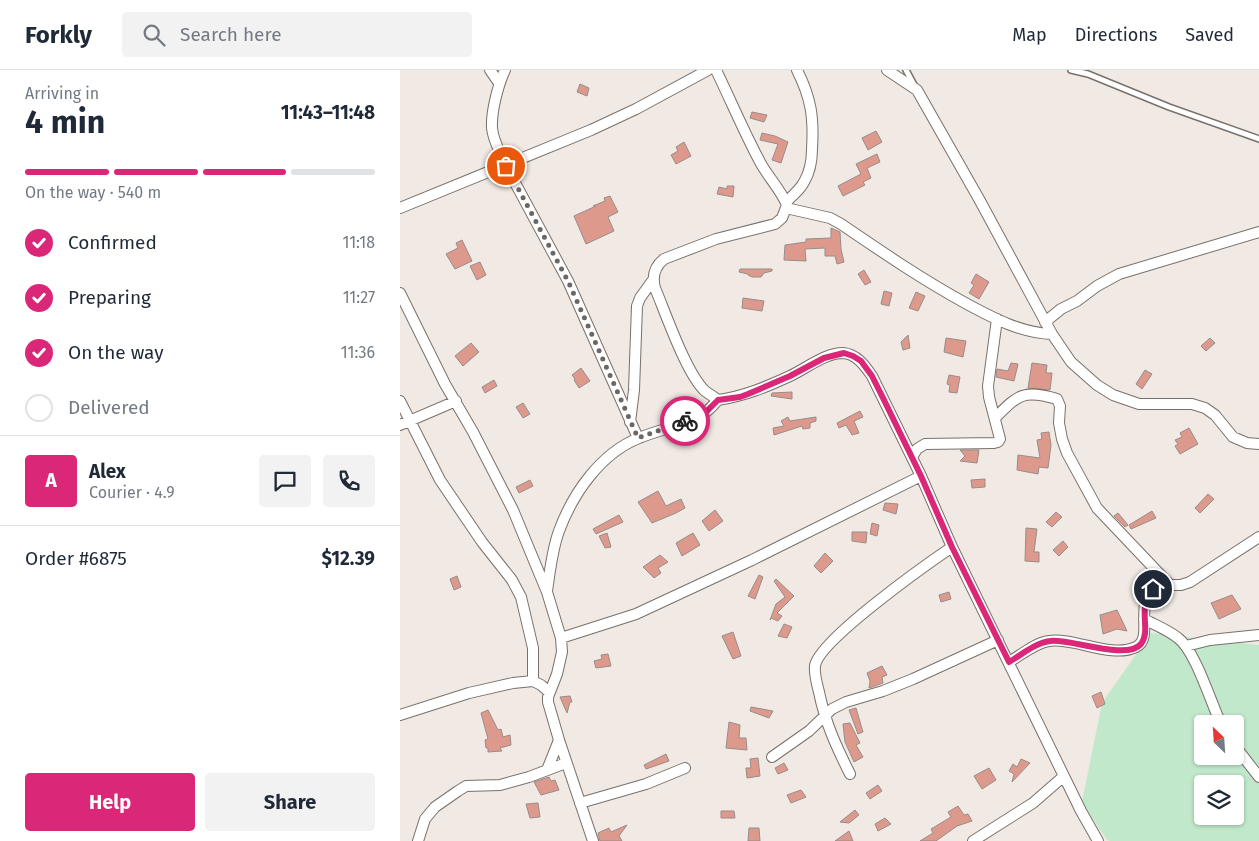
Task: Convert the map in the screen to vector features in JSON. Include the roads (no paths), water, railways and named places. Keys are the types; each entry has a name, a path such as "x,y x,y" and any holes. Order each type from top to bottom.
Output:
{"street":[{"path":"490,70 499,83"},
{"path":"505,70 499,83 492,128 498,148 568,281 638,438"},
{"path":"400,208 506,166 636,110 708,70"},
{"path":"716,70 759,161 786,205 830,218 842,224 904,268 997,319 1028,331 1052,334"},
{"path":"630,423 634,390 637,306 640,298 653,280 659,263 716,239 775,224 782,218 786,205 805,182 812,157 814,124 805,86 797,70"},
{"path":"887,70 899,79 914,86 979,199 1045,322 1071,362 1097,385 1112,395 1139,404 1192,404 1205,408 1215,415 1233,437 1259,444"},
{"path":"1045,322 1061,309 1119,274 1259,232"},
{"path":"653,280 688,365 705,391 718,400"},
{"path":"400,293 445,384 514,510 547,592 561,638 562,652 561,662 548,702 558,740 593,841"},
{"path":"912,457 917,449 925,444 998,442 1000,439 988,386 997,319"},
{"path":"547,592 551,561 559,530 572,503 590,475 609,456 638,438 706,412 718,400 748,394 790,376 824,358 844,353 853,356 861,361 872,376 921,476 952,547 1064,776 1098,841"},
{"path":"995,418 1021,395 1034,394 1059,401 1059,423 1062,439 1070,459 1096,508 1143,555 1168,584"},
{"path":"400,401 440,480 482,542 512,580 521,597 533,648 532,681"},
{"path":"400,425 456,401"},
{"path":"561,638 636,614 767,553 921,476"},
{"path":"1009,662 1047,641 1068,642 1108,650 1134,648 1142,644 1144,637 1144,605 1148,594 1156,587 1168,584 1175,586 1190,582 1259,538"},
{"path":"850,774 824,717 814,666 817,658 876,602 952,547"},
{"path":"1144,619 1178,638 1186,646 1193,656 1217,715"},
{"path":"1186,646 1210,640 1259,635"},
{"path":"772,757 804,735 832,710 846,702 890,688 998,640"},
{"path":"400,715 469,692 513,683 532,681 550,692"},
{"path":"547,770 558,740"},
{"path":"1244,758 1259,777"},
{"path":"418,841 425,819 431,812 466,786 500,785 529,777 566,762"},
{"path":"580,803 646,784 685,768"},
{"path":"973,841 1033,803 1064,776"}],"lane":[{"path":"906,70 914,86"},
{"path":"1071,70 1088,74 1168,107 1259,139"}]}
